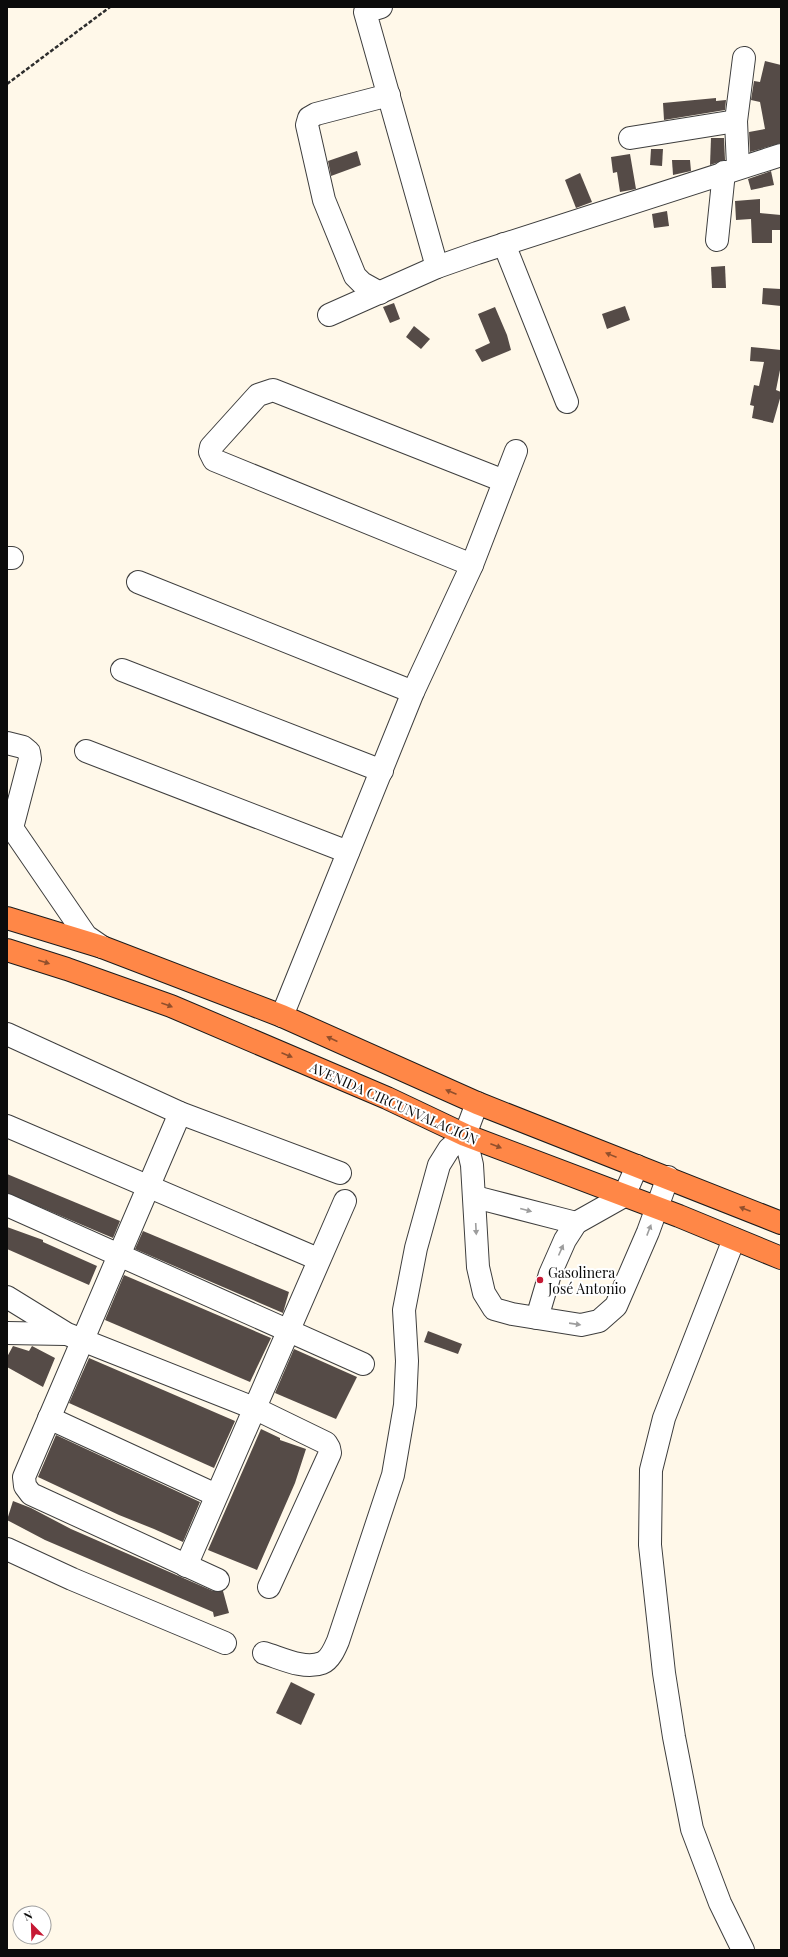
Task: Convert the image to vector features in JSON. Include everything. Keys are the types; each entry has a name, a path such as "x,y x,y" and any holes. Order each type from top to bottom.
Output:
{"highway":[{"path":"7,918 102,947 282,1016 402,1071 477,1103 781,1223"},
{"name":"AVENIDA CIRCUNVALACIÓN","path":"7,950 67,969 171,1006 387,1098 465,1135 679,1216 781,1258"},
{"path":"387,1098 402,1071"},
{"path":"523,1157 537,1126"},
{"path":"679,1216 691,1188"}],"street":[{"path":"370,9 388,94 437,268"},
{"path":"717,240 731,169 744,58"},
{"path":"380,293 362,283 355,276 324,200 307,125 309,118 316,114 388,94"},
{"path":"630,138 736,121"},
{"path":"329,315 437,268 504,244 781,154"},
{"path":"504,244 567,402"},
{"path":"472,565 214,460 210,452 212,447 258,395 268,391 278,391 504,481"},
{"path":"282,1016 413,692 472,565 516,451"},
{"path":"138,582 413,692"},
{"path":"122,670 382,771"},
{"path":"7,743 23,747 29,752 30,759 9,827 86,936 102,947"},
{"path":"86,751 348,852"},
{"path":"7,1034 180,1112 340,1174"},
{"path":"264,1653 305,1665 323,1663 332,1654 338,1641 393,1475 405,1405 407,1361 404,1310 416,1248 439,1165 449,1149 465,1135 477,1103"},
{"path":"180,1112 118,1254 74,1337 49,1418 24,1477 25,1486 31,1494 218,1580"},
{"path":"7,1126 318,1259"},
{"path":"465,1135 472,1165 478,1267 486,1298 494,1309 512,1314 581,1325 599,1321 616,1306 668,1178"},
{"path":"537,1318 550,1274 565,1240 576,1223 624,1196 637,1166"},
{"path":"475,1197 576,1223"},
{"path":"186,1566 318,1259 345,1201"},
{"path":"7,1205 363,1364"},
{"path":"734,1239 664,1418 651,1470 650,1545 664,1673 672,1730 692,1829 720,1903 743,1950"},
{"path":"7,1297 74,1337 254,1408 326,1443 330,1453 269,1587"},
{"path":"7,1333 74,1337"},
{"path":"49,1418 216,1495"},
{"path":"7,1549 72,1579 225,1643"}],"path":[{"path":"7,84 110,7"}],"building":[{"path":"765,61 781,65 781,143 750,152 749,132 765,129 760,102 751,100 754,81 760,82"},
{"path":"716,98 716,101 726,100 725,110 664,120 663,103"},
{"path":"711,138 724,138 725,160 710,165"},
{"path":"651,149 663,149 662,166 650,165"},
{"path":"357,151 361,165 331,176 328,161"},
{"path":"630,154 636,189 620,192 617,172 613,173 611,157"},
{"path":"672,160 690,160 691,171 673,175"},
{"path":"771,171 774,185 751,190 748,179"},
{"path":"580,173 592,202 576,208 565,180"},
{"path":"760,199 760,213 781,215 781,230 772,230 772,243 752,243 751,219 736,220 735,201"},
{"path":"667,211 669,226 654,228 652,214"},
{"path":"725,266 726,288 712,288 711,267"},
{"path":"763,288 781,289 781,306 762,304"},
{"path":"394,303 400,319 390,323 383,307"},
{"path":"625,306 630,320 607,329 602,314"},
{"path":"495,307 507,335 511,350 482,362 475,350 490,343 478,314"},
{"path":"414,326 430,339 421,349 406,337"},
{"path":"751,347 781,350 781,365 776,390 781,392 781,395 773,423 752,418 754,406 750,405 754,385 759,386 764,362 750,361"},
{"path":"7,1174 120,1221 113,1238 7,1193"},
{"path":"7,1227 43,1240 43,1242 97,1266 89,1285 7,1249"},
{"path":"143,1231 289,1292 283,1313 135,1249"},
{"path":"124,1275 271,1338 250,1382 105,1320"},
{"path":"428,1331 462,1344 458,1354 424,1342"},
{"path":"13,1346 29,1351 32,1346 55,1358 43,1387 7,1367 7,1357"},
{"path":"294,1349 357,1377 336,1419 275,1393"},
{"path":"89,1358 235,1421 214,1468 69,1403"},
{"path":"261,1429 280,1438 280,1440 306,1449 295,1483 257,1570 208,1550"},
{"path":"56,1435 200,1502 183,1542 119,1515 38,1477"},
{"path":"13,1501 31,1508 71,1529 213,1591 223,1591 229,1613 214,1617 213,1612 45,1540 7,1520"},
{"path":"291,1682 315,1694 301,1725 276,1713"}],"place":[{"name":"Gasolinera José Antonio","path":"540,1280"}]}
